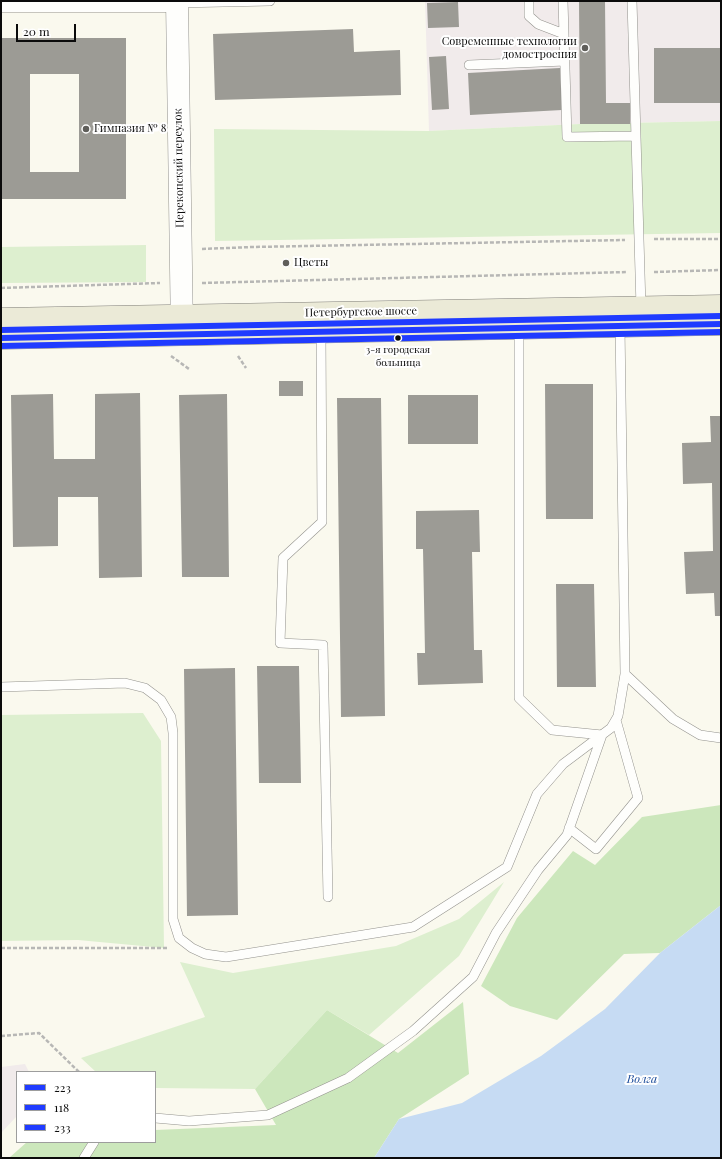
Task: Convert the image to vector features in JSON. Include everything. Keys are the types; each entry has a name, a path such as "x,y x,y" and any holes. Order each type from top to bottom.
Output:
{"main road":[{"name":"Петербургское шоссе","path":"1,338 182,325 643,307 721,306"},
{"path":"620,326 623,319 629,314 643,307"},
{"name":"Петербургское шоссе","path":"1,319 321,331 721,324"}],"street":[{"path":"1,3 177,2"},
{"name":"Перекопский переулок","path":"177,2 182,325"}],"lane":[{"path":"177,2 270,1"},
{"path":"529,1 529,16 538,24 564,34"},
{"path":"563,1 567,138 636,136"},
{"path":"632,1 640,272 643,307"},
{"path":"469,65 565,61"},
{"path":"1,687 124,683 145,688 161,700 171,716 173,733 173,919 179,938 192,948 205,954 226,957 413,927 507,867 537,794 563,764 611,728 616,720 625,674 620,326"},
{"path":"519,328 519,698 552,730 602,735"},
{"path":"321,331 322,522 283,558 280,643 323,645 328,898"},
{"path":"625,674 673,719 700,735 721,738"},
{"path":"570,828 596,849 638,798 616,720"},
{"path":"156,1118 189,1121 268,1115 354,1074 413,1031 473,977 496,933 538,870 567,835 602,735"},
{"path":"84,1158 93,1143"}],"path":[{"path":"197,250 261,247 639,239 721,239"},
{"path":"200,276 201,283 721,270"},
{"path":"1,288 164,283"},
{"path":"168,354 189,368"},
{"path":"1,948 192,948"},
{"path":"1,1036 39,1033 78,1071"}],"shaded area":[{"path":"425,1 721,1 721,121 580,124 429,131"},
{"path":"25,1064 28,1071 16,1071 16,1117 1,1133 1,1067"}],"green space":[{"path":"721,121 721,233 215,241 214,129 428,131 580,124"},
{"path":"146,245 146,282 1,283 1,247"},
{"path":"143,713 161,741 164,948 78,940 1,941 1,715"},
{"path":"721,805 721,905 660,953 624,954 557,1020 510,1006 481,986 517,918 573,851 595,865 642,817"},
{"path":"504,882 459,956 369,1035 327,1010 255,1089 156,1088 156,1071 95,1071 81,1058 205,1017 180,962 233,973 396,946 459,919"},
{"path":"463,1002 469,1074 399,1119 374,1158 9,1158 26,1143 156,1143 156,1130 276,1125 255,1089 327,1010 398,1053"}],"water":[{"name":"Волга","path":"721,905 721,1158 374,1158 399,1119 462,1103 541,1056 605,1009 660,953"}],"building":[{"path":"579,1 605,1 606,103 630,103 630,124 580,124"},
{"path":"458,2 459,27 428,28 427,3"},
{"path":"353,29 354,52 400,50 401,95 215,100 213,34"},
{"path":"1,38 126,38 126,199 1,199","holes":["30,74 79,74 79,172 30,172"]},
{"path":"654,48 721,48 721,103 654,103"},
{"path":"446,56 449,109 432,110 429,57"},
{"path":"560,68 562,110 470,115 468,73"},
{"path":"279,381 303,381 303,396 279,396"},
{"path":"545,384 593,384 593,519 546,519"},
{"path":"140,393 142,577 99,578 98,497 58,497 58,546 13,547 11,395 53,394 54,459 95,459 95,394"},
{"path":"227,394 229,577 182,577 179,395"},
{"path":"408,395 478,395 478,444 408,444"},
{"path":"337,398 381,398 385,716 341,717"},
{"path":"710,416 721,416 721,616 715,616 714,593 686,594 684,552 713,551 712,483 683,484 682,443 711,442"},
{"path":"479,510 480,552 472,552 474,650 482,650 483,683 418,685 417,653 425,653 423,549 416,549 416,511"},
{"path":"556,584 594,584 596,687 557,687"},
{"path":"257,666 299,666 301,783 259,783"},
{"path":"235,668 238,915 187,916 184,669"}],"transit line":[{"name":"233","path":"1,330 721,316"},
{"name":"223","path":"1,338 721,324"},
{"name":"118","path":"1,346 721,332"}],"place":[{"name":"Современные технологии домостроения","path":"585,48"},
{"name":"Гимназия № 8","path":"86,129"},
{"name":"Цветы","path":"286,263"},
{"name":"3-я городская больница","path":"398,338"}]}
